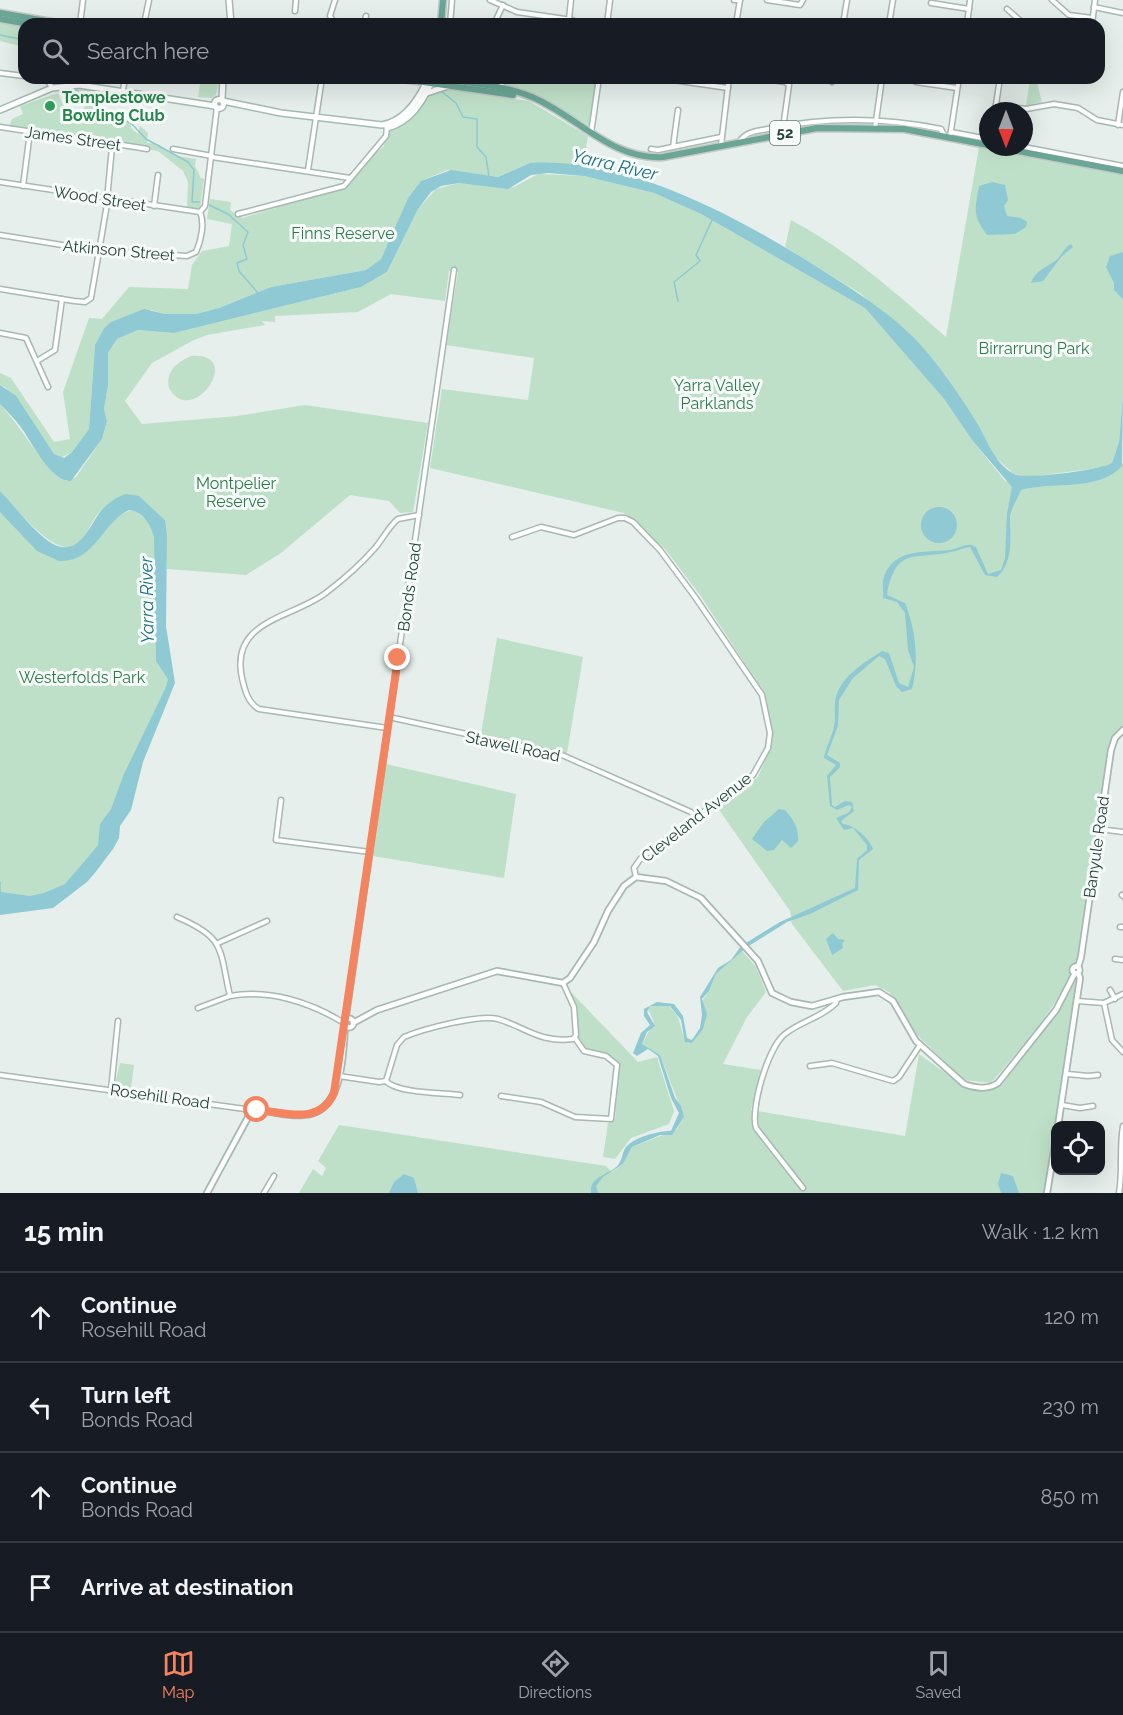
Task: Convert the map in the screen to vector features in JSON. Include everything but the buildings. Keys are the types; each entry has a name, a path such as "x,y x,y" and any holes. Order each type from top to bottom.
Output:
{"main road":[{"path":"229,0 230,18"},
{"path":"442,18 444,0"},
{"path":"0,13 29,18"},
{"path":"0,19 18,22"},
{"path":"219,104 222,84"},
{"path":"386,127 411,107 428,84"},
{"path":"0,110 52,88 79,85 386,127 408,118 427,93 430,84"},
{"path":"427,93 443,84"},
{"name":"52","path":"464,84 531,97"},
{"name":"52","path":"480,84 502,86 531,97 628,154 645,157 663,158 784,130 875,125 909,129 979,143"},
{"path":"1033,154 1123,171"}],"street":[{"path":"81,18 83,0"},
{"path":"145,18 149,0"},
{"path":"295,11 296,0"},
{"path":"331,18 335,0"},
{"path":"450,18 452,0"},
{"path":"491,0 519,12 562,18"},
{"path":"569,18 571,0"},
{"path":"607,18 610,0"},
{"path":"767,0 803,4"},
{"path":"844,18 847,0"},
{"path":"890,18 893,0"},
{"path":"968,18 970,0"},
{"path":"1052,0 1069,15 1084,18"},
{"path":"1092,18 1095,0"},
{"path":"737,18 739,1"},
{"path":"931,3 969,9"},
{"path":"497,18 502,5"},
{"path":"1094,8 1123,13"},
{"path":"1007,9 1017,18"},
{"path":"0,73 18,75"},
{"path":"50,84 52,88"},
{"path":"123,90 124,84"},
{"path":"308,170 321,84"},
{"path":"494,84 502,86"},
{"path":"590,132 594,122 599,84"},
{"path":"700,84 728,88"},
{"path":"722,146 721,137 728,84"},
{"path":"784,130 790,84"},
{"path":"875,125 881,84"},
{"path":"930,84 957,88"},
{"path":"958,84 949,136 979,138"},
{"path":"996,102 999,84"},
{"path":"1033,108 1054,104 1076,108 1095,120 1121,125 1123,92"},
{"path":"200,212 205,206 219,104"},
{"path":"673,147 678,110"},
{"name":"James Street","path":"0,127 106,143 112,147 125,145 147,149"},
{"path":"238,214 344,186 383,140 386,127"},
{"path":"23,186 30,132"},
{"path":"651,149 721,137"},
{"path":"0,289 82,302 89,300 107,199 112,147"},
{"path":"173,149 350,178"},
{"path":"1033,149 1123,166"},
{"path":"154,206 158,175"},
{"name":"Wood Street","path":"0,182 200,212"},
{"name":"Atkinson Street","path":"0,235 99,250 190,255 198,245 202,220 200,212"},
{"name":"Bonds Road","path":"318,1111 333,1097 348,1022 387,728 453,270"},
{"path":"37,361 51,355 55,350 62,299"},
{"path":"0,333 26,338 48,387"},
{"path":"387,728 259,709 252,704 246,694 240,670 241,657 248,640 261,626 323,595 374,549 395,521 405,516 419,516"},
{"name":"Cleveland Avenue","path":"512,537 533,528 574,535 618,518 625,518 633,522 660,550 762,695 770,741 756,771 641,858 634,868 636,877 624,886 608,911 594,942 570,978 563,983"},
{"name":"Stawell Road","path":"389,717 562,755 691,812 696,818"},
{"name":"Banyule Road","path":"636,877 666,881 701,898 749,952 763,970 768,987 780,998 812,1006 872,991 890,998 920,1046 964,1084 993,1086 1056,1010 1077,971 1082,957 1111,750 1115,738 1123,730"},
{"path":"281,800 276,840 370,852"},
{"path":"1099,829 1123,832"},
{"path":"177,917 201,927 218,943 230,996"},
{"path":"218,943 267,921"},
{"path":"1115,959 1123,960"},
{"path":"198,1008 230,996 257,993 276,996 348,1022 496,971 563,983 575,1012 575,1038 584,1051 606,1056 617,1065 611,1119 574,1117 542,1102 501,1096"},
{"path":"1059,1121 1068,1074 1080,978 1077,971"},
{"path":"1110,990 1115,999"},
{"path":"1077,1001 1104,1003 1123,994"},
{"path":"803,1188 763,1140 753,1118 766,1070 782,1035 827,1012 837,999"},
{"path":"1104,1003 1112,1040 1123,1052"},
{"path":"386,1081 397,1045 404,1037 473,1017 497,1019 546,1039 575,1038"},
{"path":"111,1090 118,1021"},
{"path":"1104,1043 1112,1040"},
{"path":"810,1066 832,1063 893,1081 899,1077 920,1046"},
{"path":"1068,1074 1098,1075"},
{"name":"Rosehill Road","path":"0,1075 300,1116 318,1111"},
{"path":"338,1076 379,1083 386,1081"},
{"path":"386,1081 389,1085 402,1088 460,1095"},
{"path":"1062,1105 1080,1108 1093,1106"},
{"path":"207,1193 252,1110"},
{"path":"1119,1193 1122,1166 1119,1154 1123,1126"},
{"path":"1047,1193 1053,1175"},
{"path":"264,1193 274,1176"}],"green space":[{"path":"0,22 18,26 18,46 0,41"},
{"path":"200,84 218,84 216,95 212,98 198,97"},
{"path":"597,84 590,126 534,94 503,85"},
{"path":"1029,84 1037,84 1042,102 1033,104 1033,102 1027,102"},
{"path":"73,89 100,91 97,118 123,117 124,114 132,118 131,128 138,134 140,126 148,133 147,143 158,144 177,156 196,159 195,166 201,178 204,179 200,208 187,208 188,182 183,171 158,151 9,127 12,119 23,114 20,106 58,93 69,119 82,113 85,106 65,92"},
{"name":"Finns Reserve","path":"446,89 529,101 588,136 583,165 530,163 498,177 447,170 421,181 408,198 381,259 366,270 271,287 219,308 196,314 165,314 151,310 104,328 95,345 89,429 72,452 60,458 54,454 6,388 0,385 0,373 11,378 54,442 70,439 63,392 89,318 102,319 129,287 188,289 192,265 202,251 229,246 232,224 207,219 210,199 231,202 230,210 242,218 346,186 366,161 384,146 383,143 390,130 402,124 428,94"},
{"name":"Birrarrung Park","path":"979,147 979,156 1027,156 1123,174 1123,394 1119,442 1112,463 1106,467 1028,477 1014,474 995,457 977,424 939,371 861,294 785,247 791,220 852,259 946,337"},
{"path":"538,174 584,176 654,193 701,214 865,308 944,399 972,440 1005,481 1050,485 1086,483 1102,479 1123,463 1123,728 1109,743 1079,957 1067,983 1049,1012 991,1083 964,1080 912,1030 889,992 875,985 843,991 792,924 790,911 717,807 758,777 773,738 765,694 700,595 665,549 624,513 430,468 442,389 528,400 534,358 446,345 458,272 449,271 445,301 391,294 358,312 275,316 275,322 262,321 265,325 207,335 152,363 125,401 142,424 237,416 305,405 428,423 413,512 400,513 389,501 350,495 281,553 246,575 167,569 165,520 139,496 115,502 103,508 80,542 71,547 60,546 49,540 0,491 0,404 56,473 66,481 76,477 102,439 107,421 104,409 108,386 108,353 117,339 138,330 174,333 361,287 387,272 418,209 436,189 459,183 514,187"},
{"path":"191,356 207,358 214,365 214,375 209,386 201,395 190,400 179,398 169,388 168,382 173,368"},
{"name":"Westerfolds Park","path":"133,509 156,527 170,676 165,695 108,828 80,874 67,886 42,895 0,894 0,511 61,561 117,516"},
{"path":"497,638 583,657 567,753 481,734"},
{"path":"386,764 516,794 504,878 373,856"},
{"path":"742,951 756,967 766,992 747,1017 723,1064 761,1070 751,1110 905,1136 919,1054 962,1085 986,1091 1002,1085 1063,1003 1077,978 1056,1121 1051,1121 1051,1158 1046,1193 299,1193 313,1169 322,1176 326,1168 318,1161 339,1125 606,1166 612,1172 623,1164 632,1147 676,1130 684,1117 660,1055 642,1044 654,1022 648,1009 650,1006 669,1006 677,1016 688,1043 704,1024 705,1013 702,1001 716,974"},
{"path":"567,988 638,1062 657,1057 674,1111 669,1124 631,1138 615,1159 603,1157 608,1123 615,1120 619,1063 611,1057 588,1052 581,1045 577,1036 575,1008"},
{"path":"120,1063 134,1065 131,1088 115,1084"}],"water":[{"path":"530,163 571,164 612,171 653,183 735,219 810,262 888,315 920,344 977,423 996,458 1014,474 1032,476 1063,473 1093,469 1112,463 1119,442 1123,394 1122,466 1112,474 1088,483 1021,490 1010,517 1009,557 997,577 985,575 970,547 908,558 896,569 887,595 905,603 912,624 916,657 912,689 902,692 896,686 885,659 879,656 853,678 839,700 838,726 827,755 840,763 840,767 830,777 832,805 835,807 845,801 852,802 854,811 841,821 843,824 851,826 861,833 873,849 859,860 858,890 810,914 787,922 747,947 716,974 709,991 702,999 707,1014 703,1029 692,1043 685,1042 681,1020 670,1006 650,1006 647,1012 655,1026 647,1032 642,1044 660,1055 684,1117 672,1135 660,1135 632,1147 623,1164 603,1177 596,1186 598,1193 591,1193 595,1180 618,1166 623,1152 630,1143 647,1135 671,1131 679,1113 671,1098 658,1056 648,1049 637,1056 633,1053 641,1033 650,1025 644,1016 644,1009 657,1002 674,1004 683,1016 687,1038 692,1040 700,1028 702,1015 700,997 718,968 731,960 741,946 780,922 855,888 857,859 867,850 867,845 853,828 844,830 836,818 848,813 852,807 849,805 837,810 830,806 827,776 836,765 824,758 834,726 837,694 852,672 882,651 889,653 899,683 908,687 914,667 908,650 905,613 897,602 883,598 883,580 887,569 894,562 910,554 972,545 976,547 988,574 1001,570 1005,558 1007,514 1012,487 972,440 944,399 865,308 701,214 654,193 584,176 548,173 531,175 508,189 459,183 441,186 431,192 418,209 387,272 361,287 174,333 138,330 117,339 108,353 108,386 104,409 107,421 102,439 71,481 56,475 49,468 20,426 0,404 0,385 16,396 54,454 64,458 72,452 89,429 95,345 104,328 111,322 144,309 165,314 196,314 219,308 271,287 366,270 381,259 408,198 421,181 451,170 498,177"},
{"path":"992,182 1005,185 1008,200 1004,206 1007,216 1021,218 1027,222 1026,227 1015,234 987,235 979,222 976,207 979,186"},
{"path":"1071,244 1073,247 1062,256 1043,281 1031,283 1038,273 1057,259"},
{"path":"1123,252 1123,299 1114,290 1114,283 1106,267 1110,256"},
{"path":"0,491 46,540 62,547 76,544 102,509 126,494 139,496 165,520 167,535 166,626 175,683 143,762 131,810 120,826 119,838 113,849 87,882 53,908 0,915 0,892 30,896 65,884 98,845 100,824 111,809 124,774 168,679 156,661 154,537 146,519 129,510 112,523 81,556 59,561 37,551 0,512"},
{"path":"939,507 952,512 957,525 952,538 939,543 926,538 921,525 926,512"},
{"path":"779,809 785,810 793,820 798,832 798,841 791,848 782,840 774,850 767,851 752,839 764,822"},
{"path":"833,933 838,939 845,940 842,944 843,948 832,955 826,939"},
{"path":"1001,1173 1013,1176 1019,1193 1001,1193 998,1184"},
{"path":"404,1174 414,1178 418,1193 389,1193 394,1182"}],"waterway":[{"path":"0,35 18,39"},
{"path":"76,90 95,104 94,118 97,121 130,122 146,139 188,162 194,170 192,202 199,202"},
{"path":"442,92 456,103 463,117 477,119 477,147 486,157 489,177"},
{"path":"209,205 228,214 248,232 243,245 247,259 237,263 239,271 258,293"},
{"path":"678,301 674,282 700,261 696,255 713,218"},
{"path":"0,882 0,893"}],"place":[{"name":"Templestowe Bowling Club","path":"50,106"}],"route":[{"path":"257,1110 300,1116 309,1115 327,1105 334,1093 398,658"}],"water label":[{"name":"Yarra River","path":"615,165"},
{"name":"Yarra River","path":"147,600"}],"park label":[{"name":"Yarra Valley Parklands","path":"717,394"},
{"name":"Montpelier Reserve","path":"236,492"}]}
